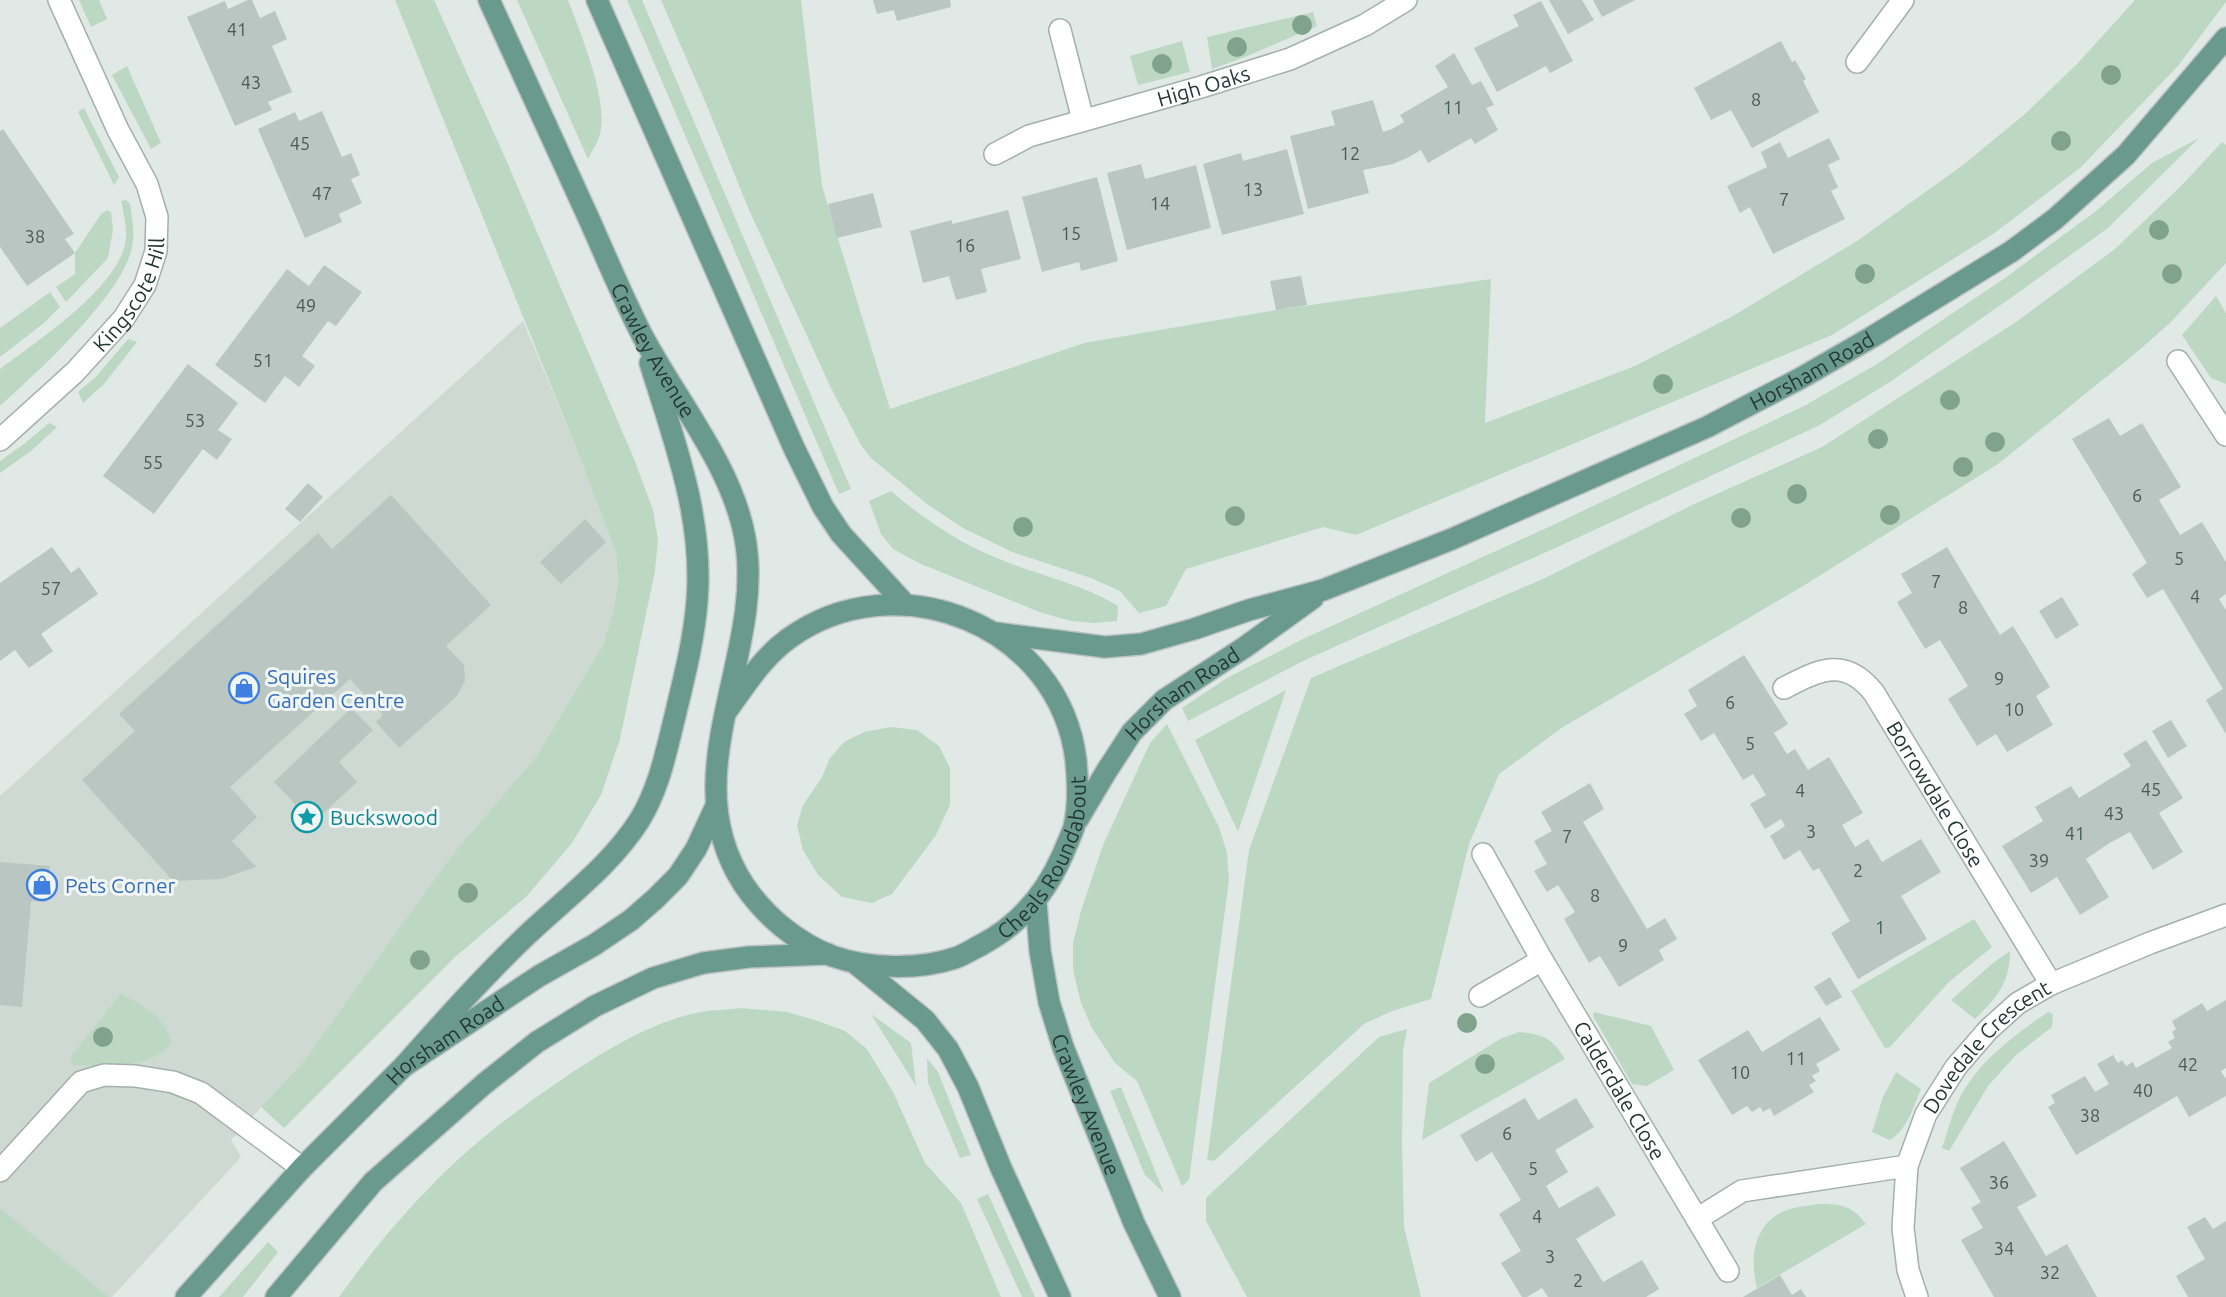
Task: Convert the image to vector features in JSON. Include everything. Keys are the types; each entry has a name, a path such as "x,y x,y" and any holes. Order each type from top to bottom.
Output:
{"main road":[{"name":"Crawley Avenue","path":"489,0 641,334 694,419 735,502 745,535 749,572 726,712"},
{"path":"597,0 823,507 841,534 905,604"},
{"name":"Horsham Road","path":"996,633 1105,647 1141,644 1194,629 1249,610 1323,590 1452,539 1707,427 1801,378 2012,251 2066,210 2126,155 2225,41"},
{"path":"404,1066 478,984 529,933 583,887 639,820 662,772 687,666 697,601 697,561 695,527 687,479 641,334"},
{"name":"Horsham Road","path":"1074,827 1132,732 1164,700 1245,647 1323,590"},
{"name":"Cheals Roundabout","path":"905,604 953,613 996,633 1032,665 1060,705 1074,744 1079,786 1074,827 1054,875 1036,902 999,936 955,958 905,967 855,963 828,954 779,925 755,901 736,872 723,841 715,808 715,777 726,712 758,667 788,639 824,619 864,607 905,604"},
{"name":"Horsham Road","path":"186,1297 302,1168 404,1066 539,976 594,945 631,920 678,876 696,849 715,808"},
{"name":"Crawley Avenue","path":"1036,902 1040,951 1049,1002 1063,1047 1134,1223 1170,1297"},
{"path":"276,1297 373,1182 484,1084 537,1042 595,1006 653,978 703,963 749,957 828,954"},
{"path":"855,963 925,1020 948,1049 968,1087 1001,1168 1060,1297"}],"street":[{"name":"Kingscote Hill","path":"0,440 75,372 124,318 145,285 156,251 157,217 147,184 118,130 60,0"},
{"name":"High Oaks","path":"995,155 1029,136 1290,59 1365,25 1406,0"},
{"path":"1857,62 1901,1"},
{"path":"1060,30 1083,120"},
{"path":"2178,361 2226,435"},
{"name":"Borrowdale Close","path":"1784,688 1817,671 1833,669 1851,672 1864,680 2051,984"},
{"name":"Calderdale Close","path":"1483,854 1542,960 1728,1271"},
{"name":"Dovedale Crescent","path":"1917,1297 1908,1270 1903,1228 1907,1166 1926,1114 1956,1067 1988,1030 2018,1003 2051,984 2226,915"},
{"path":"1480,996 1542,960"},
{"path":"0,1171 81,1082 104,1075 135,1076 173,1082 201,1093 302,1168"},
{"path":"1698,1219 1742,1191 1907,1166"}],"shaded area":[{"path":"523,321 579,455 616,553 618,580 613,613 603,645 536,757 304,1061 231,1140 241,1157 112,1297 0,1297 0,796"}],"green space":[{"path":"79,0 99,0 107,19 91,27"},
{"path":"395,0 434,0 507,162 634,459 653,510 658,540 655,571 620,739 601,795 572,843 527,896 455,957 284,1128 261,1107 304,1061 453,854 536,757 603,645 613,613 618,581 616,553 579,455"},
{"path":"517,0 568,0 592,67 600,104 600,134 588,159"},
{"path":"627,0 642,0 851,489 839,494"},
{"path":"661,0 801,0 822,186 890,409 1084,343 1276,310 1491,279 1485,423 1635,366 1733,316 1857,241 1963,165 2025,114 2078,63 2135,0 2226,2 2178,66 2080,168 1993,234 1832,335 1356,535 1323,527 1186,569 1166,606 1139,613 1120,591 1091,578 1012,552 963,528 927,504 871,458 861,445 831,388 749,210"},
{"path":"1313,12 1317,26 1212,69 1207,37"},
{"path":"1182,41 1190,72 1138,85 1130,56"},
{"path":"127,66 161,143 151,149 112,75"},
{"path":"84,108 119,177 114,185 78,112"},
{"path":"2199,138 2108,228 1890,382 1818,426 1303,661 1188,721 1182,708 1227,678 1303,639 1804,406 1877,364 2005,278 2096,211 2152,163"},
{"path":"2222,142 2226,145 2226,263 2170,323 1998,464 1803,586 1563,727 1499,774 1469,844 1431,999 1392,1011 1364,1024 1214,1161 1207,1160 1249,850 1311,678 1543,579 1692,505 1822,447 2016,322 2115,249 2182,185"},
{"path":"126,200 130,204 133,244 117,281 78,330 0,406 0,369 73,313 107,279 119,261 126,233 121,201"},
{"path":"107,210 111,212 113,230 108,258 66,302 56,287 75,274 75,253 101,214"},
{"path":"50,292 60,307 0,357 0,328"},
{"path":"2216,296 2226,313 2226,384 2211,378 2182,335"},
{"path":"128,339 137,342 104,384 83,403 78,392 96,377"},
{"path":"49,423 57,427 31,451 0,473 0,461"},
{"path":"891,491 933,524 963,542 1012,564 1080,587 1106,599 1118,606 1117,621 1071,621 1042,613 921,564 893,549 881,534 869,501"},
{"path":"1286,690 1238,832 1195,740"},
{"path":"1167,724 1219,827 1227,853 1229,880 1189,1180 1182,1186 1137,1081 1115,1063 1092,1028 1081,1003 1073,970 1073,943 1103,845 1150,743"},
{"path":"891,727 917,730 939,746 950,768 950,805 936,835 892,894 872,903 842,897 818,875 803,850 797,825 803,805 822,777 830,758 844,742 864,732"},
{"path":"1974,919 1992,947 1949,982 1890,1047 1885,1048 1851,991"},
{"path":"2010,951 2007,973 2000,990 1975,1019 1951,1000 1993,963"},
{"path":"121,993 159,1019 171,1044 161,1053 138,1063 73,1065 70,1058"},
{"path":"740,1008 787,1012 818,1021 845,1031 867,1049 893,1092 925,1163 961,1203 1001,1297 339,1297 406,1212 431,1186 478,1142 529,1103 593,1059 659,1024 692,1014"},
{"path":"1594,1012 1651,1026 1674,1070 1647,1086 1632,1084 1593,1016"},
{"path":"2048,1012 2053,1014 2052,1027 2016,1055 1988,1086 1949,1151 1942,1148 1956,1106 1973,1077 2008,1041"},
{"path":"871,1014 911,1043 916,1086"},
{"path":"1407,1029 1403,1050 1404,1227 1421,1297 1247,1297 1206,1221 1206,1198 1379,1037"},
{"path":"1519,1032 1546,1038 1565,1059 1422,1140 1429,1083 1502,1038"},
{"path":"927,1058 938,1072 971,1155 960,1158 928,1083"},
{"path":"1896,1072 1921,1089 1905,1125 1889,1140 1872,1132 1883,1097"},
{"path":"1121,1087 1164,1193 1145,1175 1110,1091"},
{"path":"988,1194 1035,1297 1022,1297 977,1199"},
{"path":"1833,1204 1851,1209 1866,1224 1757,1288 1754,1252 1762,1231 1778,1214 1793,1208"},
{"path":"0,1208 109,1297 0,1297"},
{"path":"268,1242 278,1252 243,1297 219,1297"}],"building":[{"path":"252,0 260,18 275,11 287,39 272,46 292,92 268,102 272,110 235,126 187,17 225,1 228,9"},
{"path":"873,0 950,0 951,7 897,21 894,10 877,14"},
{"path":"1549,0 1582,0 1594,20 1568,34"},
{"path":"1593,0 1635,0 1602,17"},
{"path":"1541,1 1573,61 1550,73 1546,66 1497,92 1474,48 1519,26 1513,15"},
{"path":"1781,41 1792,62 1795,60 1806,79 1803,81 1819,112 1752,148 1731,110 1711,120 1694,88"},
{"path":"1454,53 1472,85 1481,81 1494,105 1486,108 1498,130 1475,144 1471,138 1428,163 1421,150 1393,164 1363,170 1369,193 1308,209 1290,136 1335,125 1331,111 1373,100 1383,132 1392,129 1404,122 1400,115 1448,87 1435,66"},
{"path":"322,111 342,157 351,153 360,175 351,179 362,203 339,214 342,222 305,238 258,129 295,112 299,121"},
{"path":"3,129 74,234 65,239 75,253 27,286 0,247 0,131"},
{"path":"1829,138 1840,159 1828,165 1838,187 1831,191 1845,219 1773,254 1750,207 1740,213 1727,186 1767,167 1761,152 1780,142 1788,158"},
{"path":"1287,149 1304,214 1222,235 1203,164 1241,153 1243,161"},
{"path":"1141,164 1145,179 1196,165 1211,228 1127,250 1107,173"},
{"path":"1097,177 1118,261 1081,271 1079,262 1042,272 1022,197"},
{"path":"873,193 882,227 837,238 828,204"},
{"path":"1008,210 1021,259 981,269 987,292 956,300 949,276 923,283 910,231"},
{"path":"324,265 362,292 336,326 328,321 302,356 315,366 299,387 285,376 265,403 215,365 287,269 309,286"},
{"path":"1301,276 1307,305 1276,310 1270,281"},
{"path":"188,364 238,403 218,430 232,439 217,460 203,449 154,514 103,476"},
{"path":"2109,418 2120,436 2142,423 2181,487 2159,500 2180,535 2202,522 2226,562 2226,594 2219,599 2226,610 2226,734 2206,700 2223,689 2163,589 2147,598 2132,574 2147,563 2072,439"},
{"path":"308,483 323,497 300,522 285,509"},
{"name":"Squires Garden Centre","path":"391,495 491,605 446,646 464,665 465,681 457,696 399,748 376,722 383,715 350,679 230,787 257,817 232,841 256,867 221,879 173,881 82,780 135,731 119,714 318,533 332,549"},
{"path":"585,519 606,542 561,584 540,562"},
{"path":"52,547 71,573 79,567 98,594 41,634 53,651 29,668 15,650 0,661 0,583"},
{"path":"1947,547 2000,635 2013,626 2050,687 2036,696 2053,725 2007,752 1996,734 1977,746 1948,699 1968,686 1940,640 1925,649 1897,602 1912,593 1901,574"},
{"path":"2062,597 2079,625 2056,639 2039,611"},
{"path":"1744,655 1788,724 1774,733 1787,754 1795,749 1808,770 1829,757 1863,813 1842,825 1855,847 1868,839 1882,862 1921,839 1941,872 1901,896 1927,939 1858,979 1831,933 1850,921 1819,868 1813,871 1800,850 1784,860 1770,836 1785,826 1781,819 1765,829 1750,804 1766,795 1753,774 1743,780 1714,733 1701,741 1684,714 1697,706 1688,690"},
{"path":"351,708 373,730 339,762 357,782 313,823 274,782"},
{"path":"2171,720 2187,746 2168,758 2152,731"},
{"path":"2146,740 2183,798 2159,813 2183,852 2153,870 2130,832 2108,844 2086,859 2109,897 2080,915 2057,877 2031,893 2002,846 2043,821 2035,807 2071,786 2079,798 2131,766 2123,754"},
{"path":"1590,783 1604,809 1583,822 1647,929 1665,918 1677,939 1659,950 1664,960 1619,987 1600,956 1589,963 1564,919 1575,912 1558,885 1547,892 1534,871 1547,864 1534,841 1552,831 1541,812"},
{"path":"0,862 50,866 47,902 31,901 22,1007 0,1005"},
{"path":"1830,977 1842,997 1826,1006 1814,987"},
{"path":"2226,1000 2226,1068 2221,1071 2226,1079 2226,1096 2189,1117 2177,1096 2076,1155 2048,1107 2055,1103 2051,1095 2085,1076 2095,1092 2109,1084 2097,1064 2113,1055 2118,1063 2122,1060 2126,1066 2133,1062 2136,1068 2172,1048 2168,1042 2175,1038 2172,1032 2176,1029 2172,1021 2202,1003 2207,1011"},
{"path":"1820,1017 1840,1050 1816,1064 1820,1071 1812,1076 1816,1081 1809,1085 1814,1092 1774,1116 1770,1108 1763,1112 1760,1107 1752,1112 1747,1106 1732,1115 1698,1060 1748,1030 1762,1052"},
{"path":"1525,1098 1538,1120 1576,1098 1594,1127 1555,1150 1568,1172 1546,1186 1559,1208 1598,1186 1616,1215 1576,1239 1603,1282 1642,1260 1659,1289 1646,1297 1548,1297 1542,1288 1522,1297 1501,1263 1521,1251 1499,1214 1521,1200 1492,1152 1476,1162 1460,1135"},
{"path":"2004,1141 2037,1196 2017,1207 2046,1256 2067,1244 2097,1297 1994,1297 1961,1240 1983,1228 1971,1208 1981,1202 1960,1168"},
{"path":"2205,1217 2213,1229 2226,1221 2226,1297 2188,1297 2176,1276 2205,1259 2187,1227"},
{"path":"1780,1275 1792,1295 1801,1289 1806,1297 1743,1297"}],"place":[{"name":"Squires Garden Centre","path":"244,688"},
{"name":"Buckswood","path":"307,817"},
{"name":"Pets Corner","path":"42,885"}]}
